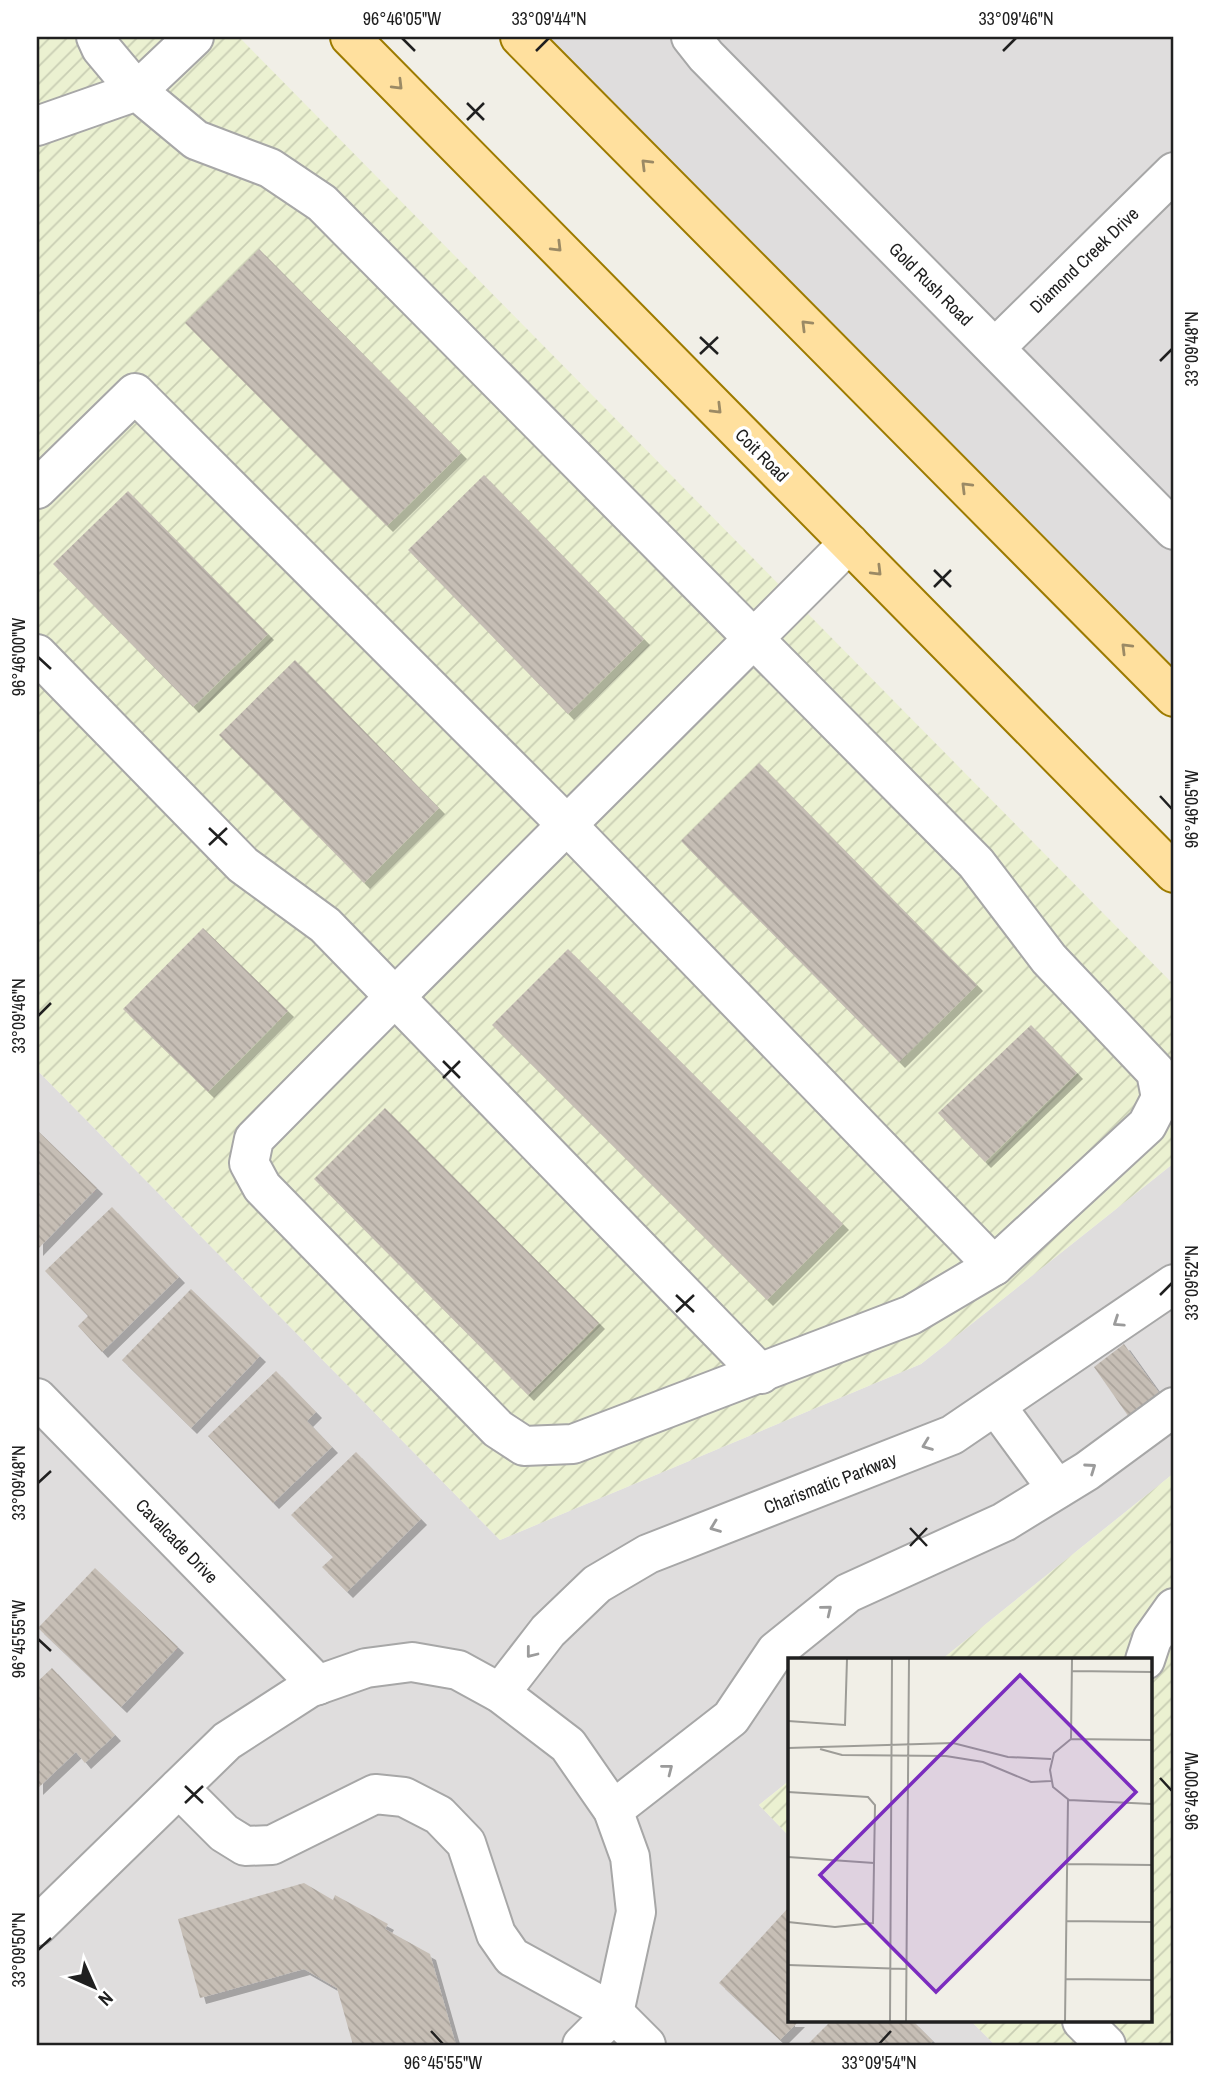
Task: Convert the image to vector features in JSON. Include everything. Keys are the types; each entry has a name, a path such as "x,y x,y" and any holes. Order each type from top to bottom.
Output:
{"main road":[{"name":"Coit Road","path":"350,37 1174,873"},
{"path":"520,37 1174,697"}],"street":[{"path":"96,37 101,48 137,91 196,140 270,168 322,203 752,640 976,863 1049,960 1156,1072 1161,1098 1147,1125 993,1266 911,1315 573,1444 524,1447 498,1429 262,1187 249,1163 254,1139 394,997 752,640 849,544"},
{"path":"37,126 137,91 194,37"},
{"name":"Gold Rush Road","path":"691,37 706,56 1174,530"},
{"name":"Diamond Creek Drive","path":"995,348 1174,172"},
{"path":"37,489 135,393 567,825 993,1266"},
{"path":"37,654 243,865 325,925 761,1374"},
{"name":"Charismatic Parkway","path":"500,1692 548,1630 597,1584 648,1553 952,1435 1174,1284"},
{"name":"Cavalcade Drive","path":"37,1398 318,1685"},
{"path":"996,1406 1057,1489"},
{"path":"613,1810 732,1718 776,1651 848,1593 1004,1522 1087,1471 1174,1408"},
{"path":"1146,1658 1152,1639 1174,1608"},
{"path":"37,1926 227,1741 309,1688 366,1668 412,1662 458,1670 500,1692 568,1745 613,1810 630,1857 636,1912 614,2013 582,2045"},
{"path":"179,1788 224,1833 245,1846 272,1845 375,1794 404,1797 439,1815 466,1843 496,1934 512,1957 614,2013 646,2045"},
{"path":"1083,2022 1106,2045"}],"shaded area":[{"path":"503,37 1174,37 1174,695"},
{"path":"37,1070 500,1540 921,1364 1174,1163 1174,1473 943,1658 788,1658 788,1782 759,1805 788,1835 788,2022 972,2022 995,2045 37,2045"}],"green space":[{"path":"37,37 239,37 1174,985 1174,1163 921,1364 500,1540 37,1070"},
{"path":"1174,1473 1174,2045 995,2045 972,2022 1152,2022 1152,1658 943,1658"},
{"path":"788,1782 788,1835 759,1805"}],"building":[{"path":"259,249 461,453 387,526 185,323"},
{"path":"484,475 644,639 568,714 408,550"},
{"path":"128,491 268,634 193,707 53,564"},
{"path":"295,660 439,808 364,883 219,735"},
{"path":"759,763 977,985 899,1062 681,841"},
{"path":"203,928 288,1011 208,1092 123,1009"},
{"path":"568,949 843,1224 767,1300 492,1025"},
{"path":"1031,1025 1077,1073 985,1162 938,1113"},
{"path":"385,1108 599,1323 528,1395 314,1179"},
{"path":"37,1130 97,1188 37,1250"},
{"path":"112,1207 179,1277 102,1352 78,1326 88,1316 45,1271"},
{"path":"191,1289 260,1356 191,1428 122,1360"},
{"path":"1124,1344 1162,1397 1131,1420 1094,1367"},
{"path":"276,1371 316,1412 307,1421 332,1447 273,1503 208,1436"},
{"path":"356,1452 421,1519 347,1592 322,1567 333,1557 291,1515"},
{"path":"95,1568 178,1647 121,1707 38,1628"},
{"path":"52,1668 115,1735 85,1763 76,1752 37,1789 37,1682"},
{"path":"304,1883 333,1900 335,1895 388,1924 385,1929 430,1954 456,2045 353,2045 337,1988 304,1969 200,1998 178,1919"},
{"path":"788,1908 788,2022 798,2022 780,2040 719,1983"},
{"path":"830,2022 914,2022 933,2041 929,2045 807,2045"}]}
